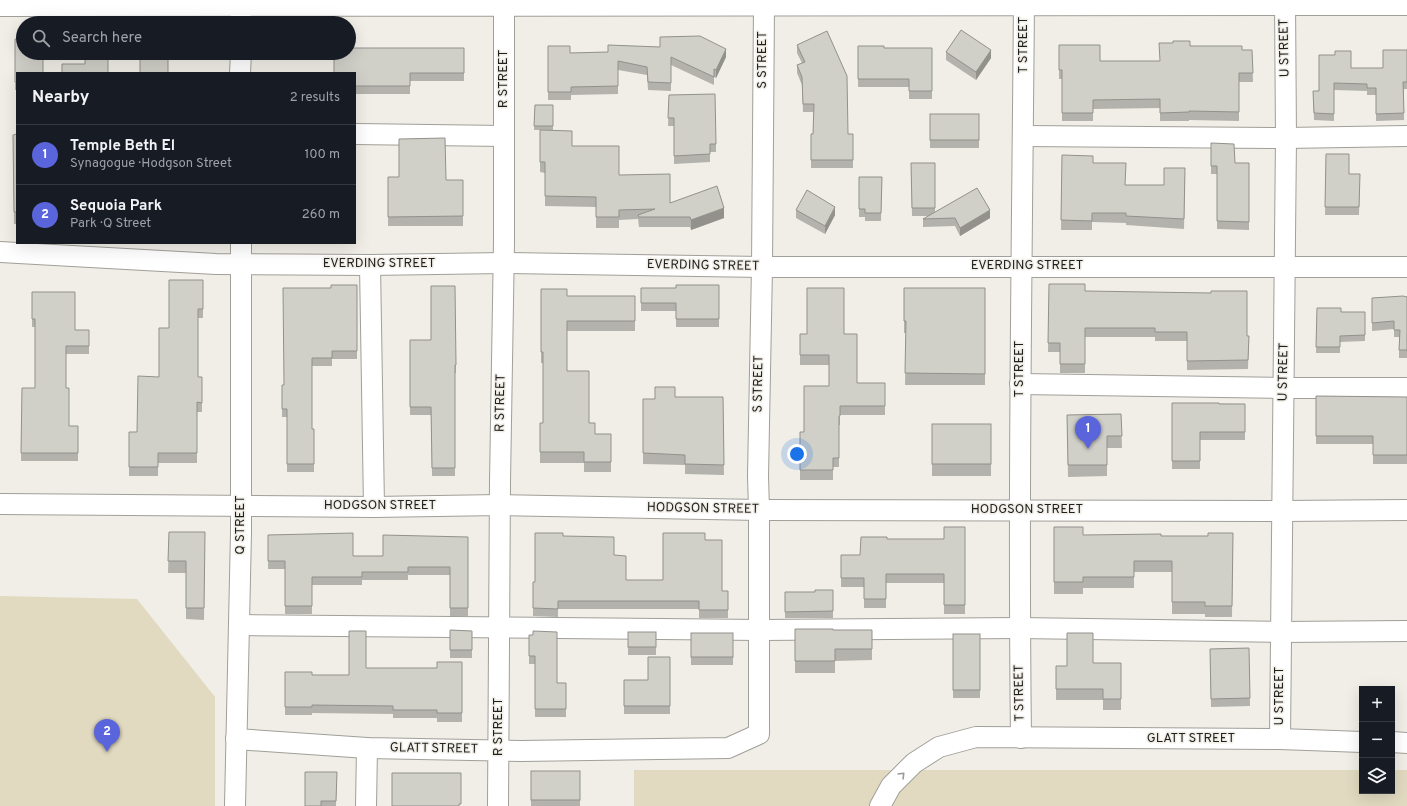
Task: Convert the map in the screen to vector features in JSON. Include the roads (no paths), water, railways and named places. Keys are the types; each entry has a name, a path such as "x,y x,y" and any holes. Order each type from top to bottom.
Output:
{"main road":[{"path":"0,5 241,9 504,2 1285,2 1407,4"}],"street":[{"name":"R STREET","path":"498,806 500,505 504,263 504,2"},
{"name":"S STREET","path":"728,748 759,734 760,630 758,476 762,266 764,2"},
{"name":"T STREET","path":"1021,738 1020,384 1024,136 1024,2"},
{"name":"U STREET","path":"1280,739 1286,138 1285,2"},
{"path":"240,72 241,60"},
{"path":"356,134 504,136"},
{"path":"1024,136 1286,138 1407,136"},
{"name":"Q STREET","path":"235,806 241,506 241,244"},
{"name":"EVERDING STREET","path":"0,252 216,264 370,265 504,263 762,266 1407,267"},
{"path":"370,265 374,506"},
{"path":"1020,384 1284,388 1407,388"},
{"name":"HODGSON STREET","path":"0,504 241,506 500,505 759,510 1407,510"},
{"path":"239,625 760,630 1020,628 1281,632 1407,631"},
{"name":"GLATT STREET","path":"880,806 891,786 914,763 939,747 976,737 1280,739 1359,742"},
{"name":"GLATT STREET","path":"236,739 367,748 529,751 728,748"},
{"path":"1395,742 1407,743"},
{"path":"366,806 367,748"}],"place":[{"name":"Temple Beth El","path":"1088,449"},
{"name":"Sequoia Park","path":"107,752"}]}
